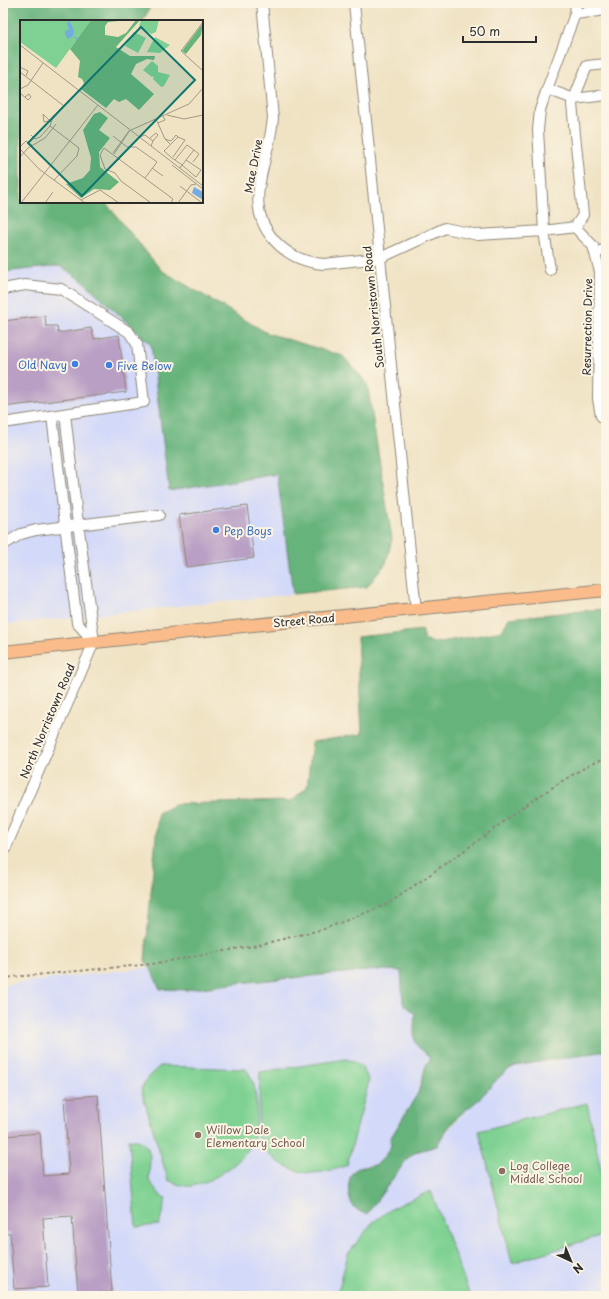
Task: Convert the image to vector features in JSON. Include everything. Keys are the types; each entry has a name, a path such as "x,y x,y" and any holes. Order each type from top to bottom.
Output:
{"main road":[{"name":"Street Road","path":"3,652 251,625 416,610 606,590"}],"street":[{"name":"Mae Drive","path":"262,3 273,118 272,131 259,188 258,202 264,225 271,237 289,254 301,260 315,264 380,258"},
{"name":"South Norristown Road","path":"354,3 416,610"},
{"path":"550,270 544,230 538,130 540,110 575,14 576,3"},
{"path":"575,14 606,10"},
{"path":"380,258 445,228 478,234 575,227 582,215 572,104 587,66 606,64"},
{"path":"547,89 574,99 606,95"},
{"name":"Resurrection Drive","path":"575,227 593,246 600,272 598,399 601,416 606,420"},
{"path":"595,253 606,249"},
{"path":"3,289 25,285 61,289 128,332 137,344 144,402 3,423"},
{"path":"66,414 78,526 94,642"},
{"path":"52,416 77,622 94,642"},
{"path":"3,545 21,534 36,530 159,515"},
{"name":"North Norristown Road","path":"3,854 94,642"}],"path":[{"path":"3,978 152,964 258,945 324,929 388,904 482,838 513,814 562,781 591,764 604,759 606,760"}],"shaded area":[{"path":"60,266 84,282 153,344 277,474 293,594 3,625 3,272"},
{"name":"Willow Dale Elementary School","path":"150,967 160,989 186,990 237,983 354,972 382,970 401,971 403,1004 415,1014 413,1022 416,1044 430,1058 426,1065 418,1093 390,1139 392,1146 385,1156 375,1165 367,1165 367,1214 407,1159 415,1152 437,1146 441,1138 461,1115 479,1099 494,1081 508,1070 515,1066 606,1050 606,1296 3,1296 3,985"}],"green space":[{"path":"3,3 152,3 144,20 20,20 20,203 106,203 161,270 267,333 343,356 367,383 392,539 386,563 367,587 293,594 277,474 169,491 151,345 84,282 60,266 3,272"},
{"path":"603,609 606,615 606,1051 515,1066 504,1073 484,1095 455,1120 437,1146 415,1152 407,1159 367,1214 363,1213 355,1208 350,1201 348,1187 350,1178 354,1171 359,1168 378,1164 386,1154 391,1146 390,1139 418,1093 426,1065 430,1059 417,1046 414,1038 415,1014 403,1004 401,971 382,970 354,972 238,983 186,990 160,989 150,967 145,961 158,813 176,804 291,801 307,787 312,742 362,734 357,637 423,630 423,639 434,643 502,631 509,618"},
{"path":"346,1059 358,1064 369,1081 347,1165 329,1171 306,1173 276,1161 258,1137 260,1072"},
{"path":"160,1066 246,1069 251,1077 256,1102 256,1121 252,1143 242,1157 234,1164 208,1181 191,1186 185,1186 168,1180 141,1089 147,1078"},
{"path":"587,1103 606,1194 606,1234 512,1263 479,1131"},
{"path":"129,1139 141,1141 148,1148 150,1157 149,1181 162,1197 166,1198 159,1225 136,1227"},
{"path":"431,1191 470,1296 337,1296 348,1254 372,1223 394,1207"}],"building":[{"path":"45,316 46,326 57,326 58,333 91,328 94,339 119,335 126,392 3,407 3,321"},
{"name":"Pep Boys","path":"247,506 254,558 186,567 179,515"},
{"path":"98,1095 112,1292 78,1294 72,1216 43,1218 48,1287 14,1289 10,1233 3,1234 3,1136 40,1133 43,1176 69,1174 64,1098"}],"place":[{"name":"Old Navy","path":"75,364"},
{"name":"Five Below","path":"109,365"},
{"name":"Pep Boys","path":"216,530"},
{"name":"Willow Dale Elementary School","path":"198,1135"},
{"name":"Log College Middle School","path":"502,1171"}]}
